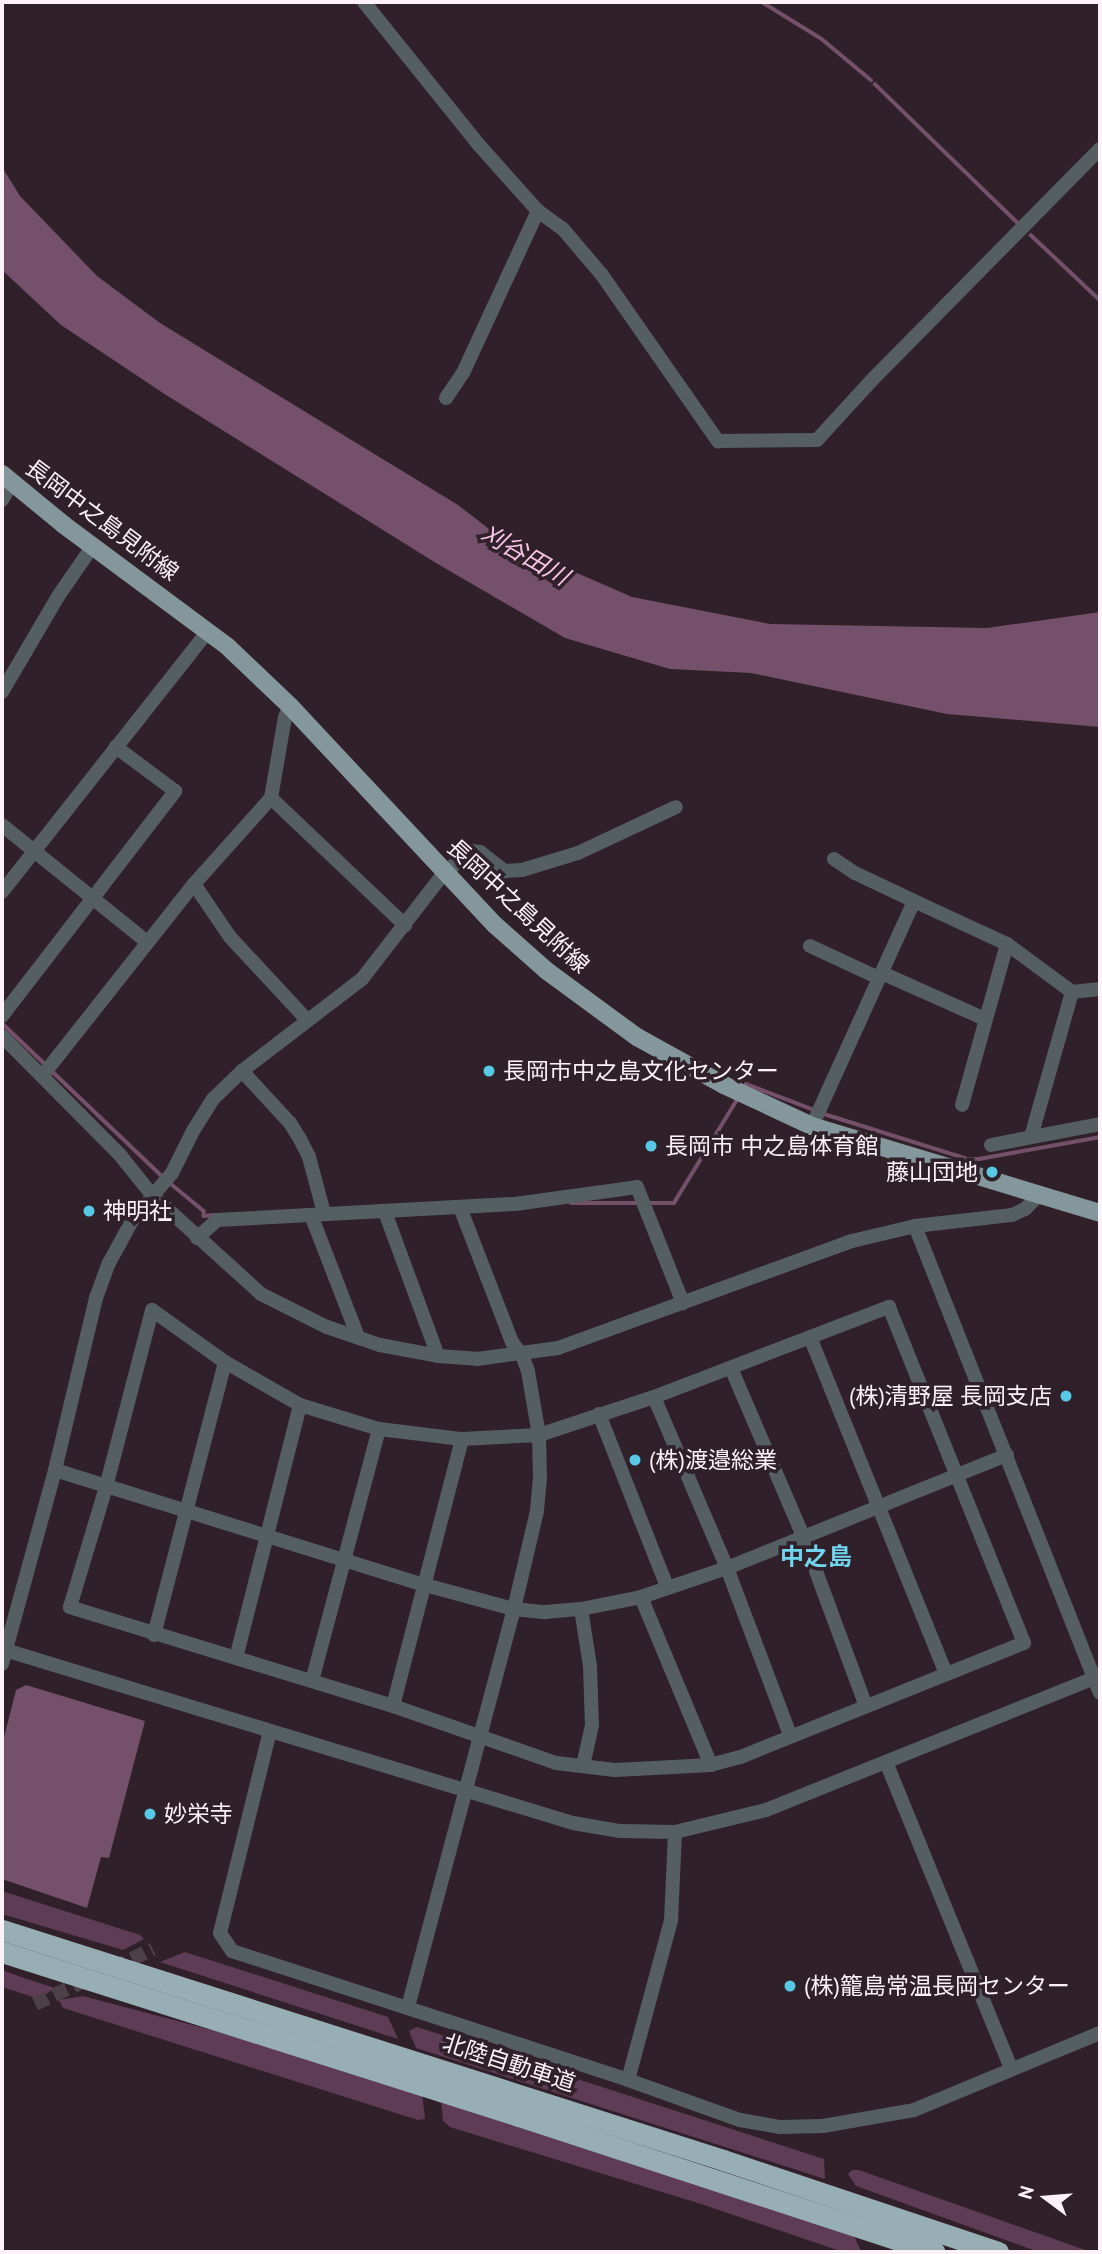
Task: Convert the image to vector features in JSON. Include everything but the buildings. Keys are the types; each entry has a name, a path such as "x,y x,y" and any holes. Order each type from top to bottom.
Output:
{"highway":[{"name":"北陸自動車道","path":"2,1930 723,2160 998,2252"},
{"name":"北陸自動車道","path":"2,1952 572,2133 934,2252"}],"main road":[{"name":"長岡中之島見附線","path":"7,479 92,547 208,631 290,706 444,873 524,952 637,1037 724,1085 812,1126 1100,1213"}],"street":[{"path":"364,2 479,145 538,211 563,229 602,275 718,441 817,440 1100,149"},
{"path":"446,398 463,373 538,211"},
{"path":"2,500 7,479"},
{"path":"2,692 59,595 92,547"},
{"path":"2,892 208,631"},
{"path":"43,1075 146,942 271,798 285,717 290,706"},
{"path":"2,1016 175,790 116,747"},
{"path":"271,798 405,925"},
{"path":"676,807 549,863 513,872 503,870 476,850 444,873 362,979 242,1071 202,1114 172,1174 120,1241 96,1298 55,1470 4,1657 270,1731 573,1823 620,1831 675,1832 766,1810 1097,1677"},
{"path":"2,825 146,942"},
{"path":"834,859 855,873 1007,944 1072,992 1100,989"},
{"path":"194,884 230,937 307,1020"},
{"path":"812,1126 914,901"},
{"path":"962,1105 1007,944"},
{"path":"810,946 985,1019"},
{"path":"1031,1137 1072,992"},
{"path":"2,1036 120,1155 153,1196 261,1294 327,1327 358,1338 438,1356 477,1359 522,1355 569,1345 852,1241 915,1226 1012,1214 1025,1209 1039,1195"},
{"path":"242,1071 290,1123 309,1157 317,1214 358,1338"},
{"path":"991,1145 1100,1124"},
{"path":"197,1238 217,1220 515,1204 637,1187 683,1303"},
{"path":"408,2007 514,1609 537,1511 540,1435 522,1355 512,1342 460,1207"},
{"path":"385,1212 438,1356"},
{"path":"915,1226 1097,1677 1100,1693"},
{"path":"889,1307 1024,1643 712,1765 615,1770 556,1763 393,1706 154,1635 70,1607 106,1487 152,1310 225,1363 300,1405 379,1429 462,1439 540,1435 731,1368 889,1307"},
{"path":"810,1337 946,1674"},
{"path":"154,1635 225,1363"},
{"path":"731,1368 803,1536 866,1706"},
{"path":"654,1397 727,1568 790,1735"},
{"path":"236,1658 300,1405"},
{"path":"599,1414 667,1587"},
{"path":"312,1681 379,1429"},
{"path":"393,1706 462,1439"},
{"path":"55,1470 425,1585 514,1609 545,1612 581,1609 641,1597 727,1568 1007,1455"},
{"path":"641,1597 712,1765"},
{"path":"581,1609 590,1667 592,1725 583,1766"},
{"path":"270,1731 220,1933 232,1951 628,2080 740,2120 780,2127 824,2126 914,2109 1100,2033"},
{"path":"886,1762 1011,2068"},
{"path":"628,2080 671,1921 675,1832"}],"shaded area":[{"path":"2,1891 140,1935 144,1939 123,1950 2,1914"},
{"path":"185,1952 388,2017 398,2039 160,1962"},
{"path":"2,1970 55,1988 39,1999 2,1987"},
{"path":"83,1996 219,2032 422,2093 425,2119 418,2120 63,2008 59,2000"},
{"path":"417,2027 824,2159 825,2179 416,2048 409,2031"},
{"path":"441,2101 854,2236 861,2251 843,2252 701,2204 450,2127 443,2121"},
{"path":"852,2170 859,2170 1091,2252 1039,2252 856,2186 848,2174"}],"water":[{"name":"刈谷田川","path":"2,167 20,196 97,276 160,323 458,505 506,542 632,597 770,624 987,628 1100,612 1100,727 947,714 751,673 670,669 565,638 436,563 166,395 61,325 2,270"},
{"path":"26,1685 145,1721 109,1858 101,1857 87,1908 2,1879 2,1745 16,1690"}],"waterway":[{"path":"762,2 822,39 871,80"},
{"path":"875,84 1017,222"},
{"path":"1031,235 1100,300"},
{"path":"2,1023 45,1064"},
{"path":"51,1070 164,1178"},
{"path":"744,1088 746,1084 814,1110"},
{"path":"648,1203 674,1203 738,1098"},
{"path":"821,1113 968,1159 1100,1137"},
{"path":"170,1183 204,1211 204,1216 214,1215"},
{"path":"571,1203 641,1203"}],"tunnel":[{"path":"113,1968 153,1949"},
{"path":"35,2004 91,1978"}],"place":[{"name":"長岡市中之島文化センター","path":"489,1071"},
{"name":"長岡市 中之島体育館","path":"651,1146"},
{"name":"藤山団地","path":"992,1172"},
{"name":"神明社","path":"89,1211"},
{"name":"(株)清野屋 長岡支店","path":"1066,1396"},
{"name":"(株)渡邉総業","path":"635,1460"},
{"name":"妙栄寺","path":"150,1814"},
{"name":"(株)籠島常温長岡センター","path":"790,1986"}],"district":[{"name":"中之島","path":"816,1557"}]}
